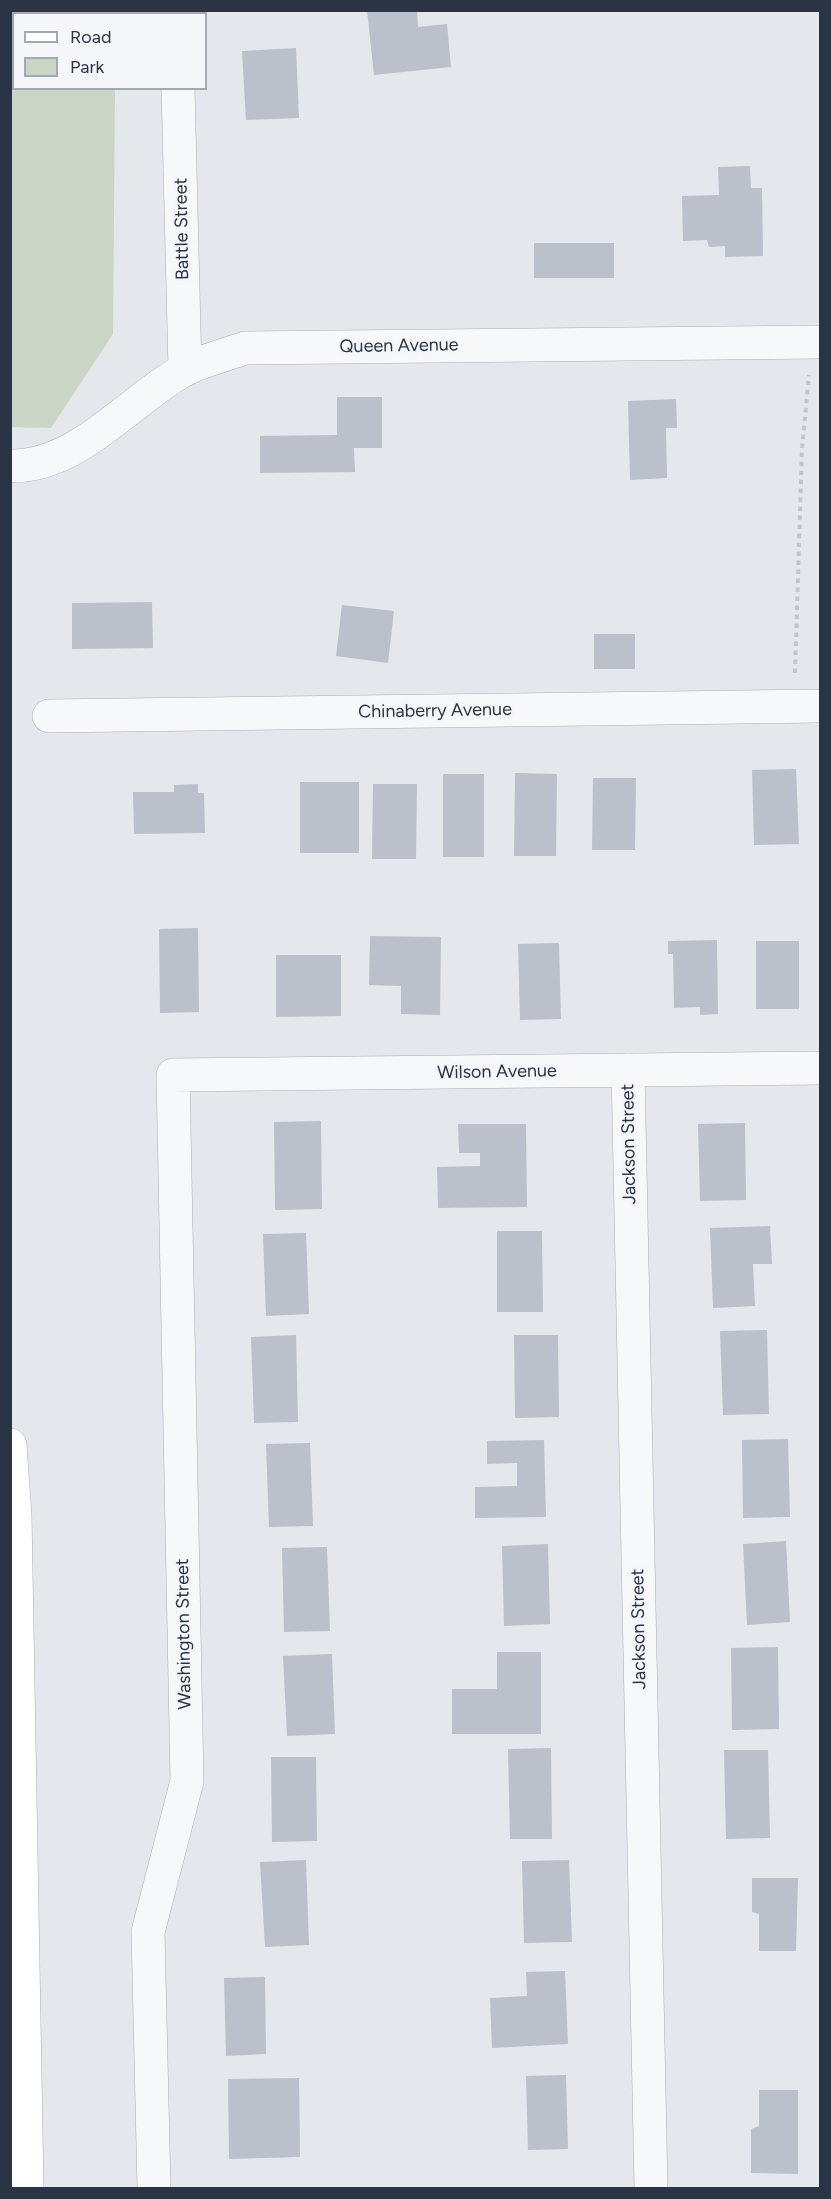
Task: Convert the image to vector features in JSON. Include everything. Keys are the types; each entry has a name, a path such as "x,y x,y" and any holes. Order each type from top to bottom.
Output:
{"main road":[{"path":"10,1445 15,1516 27,2188"}],"street":[{"name":"Battle Street","path":"178,90 185,370"},
{"name":"Queen Avenue","path":"10,466 30,466 64,454 185,370 244,348 816,342"},
{"name":"Chinaberry Avenue","path":"49,716 807,706"},
{"name":"Wilson Avenue","path":"173,1075 820,1068"},
{"name":"Jackson Street","path":"628,1071 651,2188"},
{"name":"Washington Street","path":"154,2188 148,1932 187,1781 173,1075"}],"path":[{"path":"807,706 802,449 816,342"}],"green space":[{"path":"11,11 116,11 12,12 12,90 115,90 113,334 51,428 11,427"}],"building":[{"path":"20,10 112,10 112,12 20,12"},
{"path":"367,10 417,10 418,27 447,24 451,67 374,75"},
{"path":"296,48 299,118 246,120 242,51"},
{"path":"750,166 751,188 762,188 763,256 725,257 725,246 709,247 707,240 683,241 682,196 719,195 718,167"},
{"path":"534,243 614,243 614,278 534,278"},
{"path":"337,397 382,397 382,448 354,448 355,472 260,473 260,436 337,435"},
{"path":"676,399 677,428 666,428 667,478 630,480 628,401"},
{"path":"152,602 153,648 72,649 72,603"},
{"path":"342,605 394,611 388,663 336,656"},
{"path":"594,634 635,634 635,669 594,669"},
{"path":"796,769 799,844 754,845 752,770"},
{"path":"515,773 557,774 556,856 514,856"},
{"path":"443,774 484,774 484,857 443,857"},
{"path":"593,778 636,778 635,850 592,850"},
{"path":"300,782 359,782 359,853 300,853"},
{"path":"198,784 198,793 204,793 205,833 134,834 133,792 174,792 174,785"},
{"path":"373,784 417,784 416,859 372,859"},
{"path":"198,928 199,1012 160,1013 159,929"},
{"path":"370,936 441,937 440,1015 401,1014 401,986 369,985"},
{"path":"717,940 718,1014 700,1015 700,1007 674,1008 673,954 668,954 668,941"},
{"path":"756,941 799,941 799,1009 756,1009"},
{"path":"559,943 561,1019 520,1020 518,944"},
{"path":"276,955 341,955 341,1016 276,1017"},
{"path":"321,1121 322,1209 275,1210 274,1122"},
{"path":"745,1123 746,1200 700,1201 698,1124"},
{"path":"458,1124 526,1124 527,1207 438,1208 437,1167 480,1166 480,1153 459,1153"},
{"path":"770,1226 772,1264 753,1264 755,1306 713,1308 710,1228"},
{"path":"497,1231 542,1231 543,1312 497,1312"},
{"path":"306,1233 309,1314 266,1316 263,1234"},
{"path":"767,1330 769,1414 723,1415 720,1331"},
{"path":"296,1335 298,1422 254,1423 251,1337"},
{"path":"514,1335 558,1335 559,1417 515,1418"},
{"path":"788,1439 790,1517 743,1518 742,1440"},
{"path":"544,1440 546,1517 475,1518 475,1487 517,1486 517,1463 487,1464 487,1441"},
{"path":"310,1443 313,1526 269,1527 266,1444"},
{"path":"786,1541 790,1622 747,1625 743,1544"},
{"path":"548,1544 550,1624 504,1626 502,1546"},
{"path":"327,1547 330,1631 284,1632 282,1548"},
{"path":"778,1647 779,1729 732,1730 731,1648"},
{"path":"497,1652 541,1652 541,1734 452,1734 452,1689 497,1689"},
{"path":"332,1654 335,1734 287,1736 283,1656"},
{"path":"551,1748 552,1839 510,1839 508,1749"},
{"path":"724,1750 768,1750 770,1838 726,1839"},
{"path":"271,1757 316,1757 317,1841 272,1842"},
{"path":"306,1860 309,1945 265,1947 260,1862"},
{"path":"569,1860 572,1942 524,1943 522,1861"},
{"path":"752,1878 798,1878 796,1951 759,1951 759,1914 752,1912"},
{"path":"565,1971 568,2044 492,2048 490,1998 527,1996 526,1972"},
{"path":"265,1977 266,2054 226,2056 224,1978"},
{"path":"566,2075 568,2149 528,2150 526,2076"},
{"path":"299,2078 300,2157 229,2159 228,2079"},
{"path":"759,2090 798,2090 798,2174 751,2173 751,2129 759,2126"}]}
